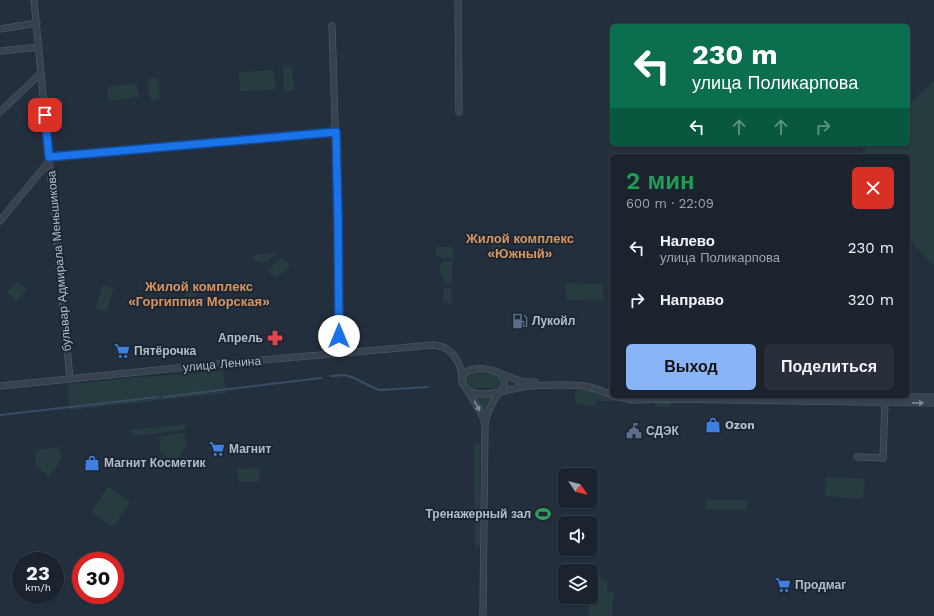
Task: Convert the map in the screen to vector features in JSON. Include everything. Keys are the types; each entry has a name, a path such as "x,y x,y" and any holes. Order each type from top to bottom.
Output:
{"street":[{"name":"бульвар Адмирала Меньшикова","path":"34,0 70,379"},
{"path":"458,0 459,112"},
{"path":"0,29 37,23"},
{"path":"332,26 338,219 339,354"},
{"path":"0,51 39,47"},
{"path":"0,112 41,73"},
{"path":"0,221 49,158 336,132"},
{"name":"улица Ленина","path":"0,386 217,364 434,345 443,347 451,354 459,365"},
{"path":"459,365 466,368 493,370 523,382 580,383 592,385 610,391"},
{"path":"459,365 462,372 463,385 485,422"},
{"path":"462,379 464,374 469,370 474,369"},
{"path":"483,616 485,422 494,400 504,385 504,379 500,374"},
{"path":"467,390 473,393 492,394 531,386 573,385 591,387 610,395"},
{"path":"910,397 934,397"},
{"path":"623,398 633,400 670,399 934,404"},
{"path":"857,457 883,458 885,403"}],"green space":[{"path":"292,66 294,90 284,91 283,67"},
{"path":"274,70 275,89 240,91 239,72"},
{"path":"158,78 160,99 150,100 148,79"},
{"path":"934,81 934,266 910,240 910,154 859,154 868,146 910,146 910,104"},
{"path":"137,83 139,97 108,101 107,87"},
{"path":"492,238 501,238 501,252 492,251"},
{"path":"436,247 453,247 453,258 440,258 440,256 436,256"},
{"path":"278,252 268,261 260,263 251,256"},
{"path":"282,257 290,266 276,279 268,270"},
{"path":"444,261 452,261 452,283 444,282 444,277 440,275 440,264"},
{"path":"17,281 27,289 17,301 7,292"},
{"path":"192,283 201,288 192,303 184,298"},
{"path":"566,283 603,284 603,301 566,300"},
{"path":"103,285 114,289 106,312 95,308"},
{"path":"444,288 451,288 452,303 445,303 443,301"},
{"path":"223,370 226,393 69,410 67,384"},
{"path":"471,372 498,376 501,378 501,383 496,388 471,388 465,381 466,376"},
{"path":"580,387 610,396 610,398 671,401 672,404 667,407 655,407 655,402 596,401 596,406 580,405 576,403 575,397 578,388"},
{"path":"473,395 494,396 484,411 482,411"},
{"path":"186,424 185,430 131,436 131,430"},
{"path":"184,433 187,445 174,462 160,452 161,436"},
{"path":"474,443 480,443 480,543 478,546 475,545"},
{"path":"59,447 62,459 49,476 35,466 36,450"},
{"path":"259,468 259,481 238,482 237,469"},
{"path":"826,477 865,479 863,499 825,496"},
{"path":"108,487 130,502 113,527 91,512"},
{"path":"706,500 747,500 747,510 706,510"},
{"path":"598,575 608,582 607,591 614,592 612,616 589,616 589,604 598,604"}],"waterway":[{"path":"331,376 349,376 380,390 428,387"},
{"path":"164,397 321,378"},
{"path":"0,415 158,397"}],"place":[{"name":"Лукойл","path":"520,321"},
{"name":"Апрель","path":"275,338"},
{"name":"Пятёрочка","path":"122,351"},
{"name":"Ozon","path":"713,425"},
{"name":"СДЭК","path":"634,431"},
{"name":"Магнит","path":"217,449"},
{"name":"Магнит Косметик","path":"92,463"},
{"name":"Тренажерный зал","path":"543,514"},
{"name":"Продмаг","path":"783,585"}],"district":[{"name":"Жилой комплекс «Южный»","path":"520,246"},
{"name":"Жилой комплекс «Горгиппия Морская»","path":"199,294"}],"route":[{"path":"45,115 49,157 336,132 339,336"}]}
